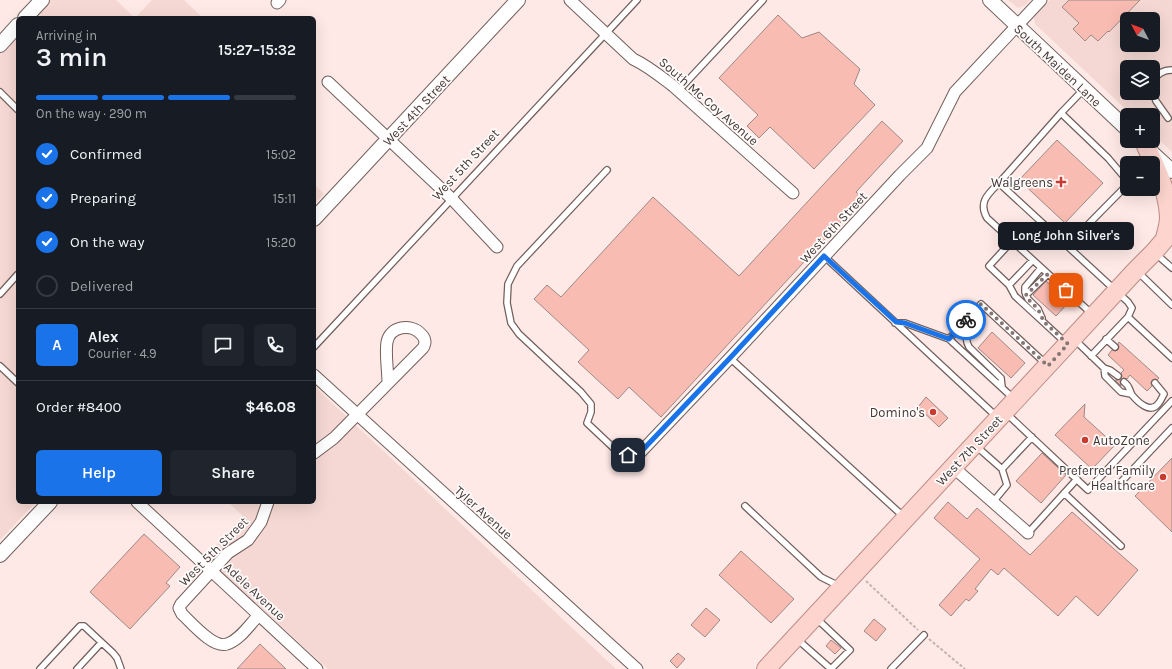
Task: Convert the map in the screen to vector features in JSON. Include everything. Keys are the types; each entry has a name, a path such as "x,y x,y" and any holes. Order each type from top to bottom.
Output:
{"main road":[{"path":"1145,148 1163,185 1168,206 1169,218 1164,241"},
{"name":"West 7th Street","path":"766,669 1164,241"}],"street":[{"path":"27,16 42,0"},
{"name":"West 4th Street","path":"316,217 518,0"},
{"name":"South Mc Coy Avenue","path":"570,0 633,60 644,64 658,74 792,194"},
{"name":"South Maiden Lane","path":"990,0 1120,122"},
{"name":"West 6th Street","path":"628,455 636,457 927,148 955,92 1041,0"},
{"path":"0,45 16,27"},
{"path":"328,82 452,199 497,247"},
{"path":"1147,148 1172,171"},
{"path":"316,452 334,438 424,348 426,342 424,338 420,332 412,327 404,327 390,334 387,342 388,383"},
{"name":"Tyler Avenue","path":"316,377 637,669"},
{"path":"954,467 1028,533"},
{"path":"0,555 48,504"},
{"name":"Adele Avenue","path":"139,504 317,669"},
{"name":"West 5th Street","path":"259,615 237,638 227,644 222,645 212,642 182,614 179,608 228,553 248,540 261,522 267,504"}],"lane":[{"name":"West 5th Street","path":"316,345 637,0"},
{"path":"678,91 763,0"},
{"path":"1160,73 1166,70 1172,70"},
{"path":"1084,89 999,183 985,200 983,206 987,218 1094,316"},
{"path":"0,92 16,108"},
{"path":"1155,100 1168,118"},
{"path":"1061,113 1108,158 1125,178 1125,187 1067,246"},
{"path":"607,170 517,266 508,284 507,303 511,323 519,334 592,404 587,422 620,454 628,455"},
{"path":"999,183 1117,291 1132,308 1128,317 1091,356"},
{"path":"1012,241 989,266 1009,285 1015,296 1044,322 1091,356 1104,368 1110,370 1118,376"},
{"path":"1164,241 1172,268"},
{"path":"824,256 896,322 1006,410 1088,490 1172,401"},
{"path":"1009,285 1033,260"},
{"path":"1041,268 1025,287 1025,292 1028,299 1038,309 1044,322"},
{"path":"1136,270 1172,305"},
{"path":"1026,295 1048,274"},
{"path":"0,294 16,276"},
{"path":"949,339 981,304 1048,366"},
{"path":"970,316 972,327 968,331 967,344 1002,378 1006,410"},
{"path":"1128,317 1172,358"},
{"path":"896,322 905,323 949,339 1002,387"},
{"path":"1106,339 1115,347"},
{"path":"730,358 906,518"},
{"path":"0,366 16,381"},
{"path":"1104,368 1104,376 1121,392 1132,394"},
{"path":"1124,382 1129,385 1132,394 1147,408 1152,408 1157,405 1164,394 1155,382"},
{"path":"1122,482 1172,428"},
{"path":"1002,469 1032,437"},
{"path":"974,444 1002,469 1007,486 993,502"},
{"path":"1028,533 1077,479"},
{"path":"1064,493 1121,546"},
{"path":"745,506 821,577 842,588"},
{"path":"796,638 831,669 850,650 814,617"},
{"path":"40,669 80,626 84,626 117,658 121,669"},
{"path":"891,669 924,635"},
{"path":"77,669 101,642"}],"path":[{"path":"856,572 924,635 965,669"}],"shaded area":[{"path":"50,0 116,0 133,16 36,16"},
{"path":"152,0 184,0 201,16 137,16"},
{"path":"1008,0 1030,0 1024,6 1018,8"},
{"path":"1050,0 1172,0 1172,152 1160,141 1160,108 1125,108 1035,24 1034,19"},
{"path":"16,37 16,504 34,504 0,540 0,54"},
{"path":"316,186 324,194 316,202"},
{"path":"316,388 616,669 328,669 205,557 243,516 230,504 316,504"}],"building":[{"path":"1069,0 1140,0 1128,12 1120,12 1120,21 1098,41 1091,35 1085,41 1073,29 1079,23 1062,7"},
{"path":"778,15 802,38 819,32 860,69 854,84 875,105 814,169 770,127 759,138 747,126 758,115 719,78"},
{"path":"882,121 903,141 856,192 863,198 661,417 629,387 618,399 578,362 589,350 534,299 547,285 561,297 653,197 739,276"},
{"name":"Walgreens","path":"1057,140 1103,183 1065,223 1019,180"},
{"path":"1046,281 1069,302 1056,316 1033,295"},
{"path":"992,332 1025,363 1011,378 978,348"},
{"path":"1119,342 1159,378 1157,380 1152,380 1152,386 1147,391 1130,375 1127,379 1121,379 1121,373 1124,370 1108,355 1112,350 1118,350"},
{"path":"1121,379 1120,382 1121,386 1115,380"},
{"name":"Domino's","path":"926,397 948,418 939,427 918,407"},
{"name":"AutoZone","path":"1085,404 1084,417 1115,445 1092,469 1055,435"},
{"path":"1042,453 1066,475 1041,503 1016,481"},
{"name":"Preferred Family Healthcare","path":"1172,458 1172,532 1135,496"},
{"path":"948,502 967,519 977,508 1030,555 1072,512 1138,570 1098,616 1076,596 1058,616 1004,568 998,575 991,569 975,589 978,591 969,601 966,599 951,616 939,605 980,559 934,518"},
{"path":"144,534 180,567 166,583 170,586 130,629 90,592"},
{"path":"741,551 794,599 771,623 719,575"},
{"path":"706,608 720,620 705,637 691,625"},
{"path":"874,619 886,629 876,641 864,631"},
{"path":"831,640 841,648 835,654 826,646"},
{"path":"260,644 286,669 237,669"},
{"path":"678,653 685,659 677,668 670,661"}],"way so far":[{"path":"966,320 981,304 1048,366 1068,344 1044,322 1038,309 1026,295 1048,274 1066,290"}],"place":[{"name":"Walgreens","path":"1061,182"},
{"name":"Long John Silver's","path":"1066,290"},
{"name":"Domino's","path":"933,412"},
{"name":"AutoZone","path":"1085,440"},
{"name":"Preferred Family Healthcare","path":"1163,477"}],"route":[{"path":"628,455 636,457 824,256 896,322 905,323 949,339 966,320"}]}
